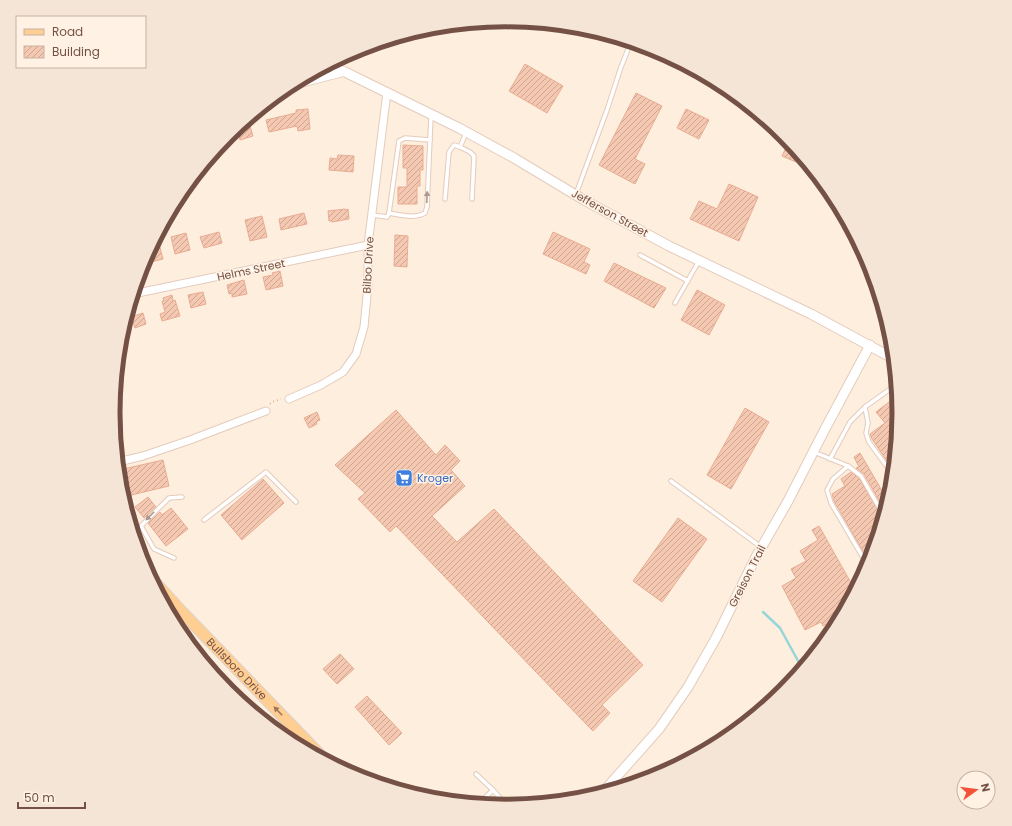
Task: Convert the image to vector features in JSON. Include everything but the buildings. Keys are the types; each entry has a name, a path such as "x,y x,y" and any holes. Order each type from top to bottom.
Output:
{"main road":[{"name":"Bullsboro Drive","path":"165,594 312,746"}],"street":[{"name":"Jefferson Street","path":"334,68 387,92 466,132 514,158 575,195 662,242 811,314 888,356"},
{"path":"309,81 345,72"},
{"name":"Bilbo Drive","path":"289,399 321,385 342,372 356,354 364,328 368,285 368,245 387,92"},
{"name":"Helms Street","path":"139,293 368,245"},
{"name":"Greison Trail","path":"609,785 659,729 688,687 716,638 762,547 788,502 870,346"},
{"path":"123,461 143,456 190,440 266,410"}],"lane":[{"path":"575,195 629,47"},
{"path":"389,213 420,216 425,212 427,207 429,148 432,115"},
{"path":"460,146 466,132"},
{"path":"372,215 387,217 389,213 399,141 409,138 430,140"},
{"path":"445,199 449,152 454,146 460,146 474,156 472,199"},
{"path":"640,255 688,281"},
{"path":"675,303 699,260"},
{"path":"830,459 850,422 865,407 891,389"},
{"path":"865,407 868,423 866,433 869,442 888,469"},
{"path":"813,452 848,466 861,476 880,509"},
{"path":"848,466 833,479 827,490 830,503 864,559"},
{"path":"204,520 266,472 296,502"},
{"path":"671,481 762,547"},
{"path":"174,558 154,549 141,526 169,498 182,497"},
{"path":"476,774 501,799"},
{"path":"484,798 493,790"}],"path":[{"path":"266,410 272,402 281,399 289,399"}],"waterway":[{"path":"763,612 780,628 800,664"}],"place":[{"name":"Kroger","path":"404,478"}]}
